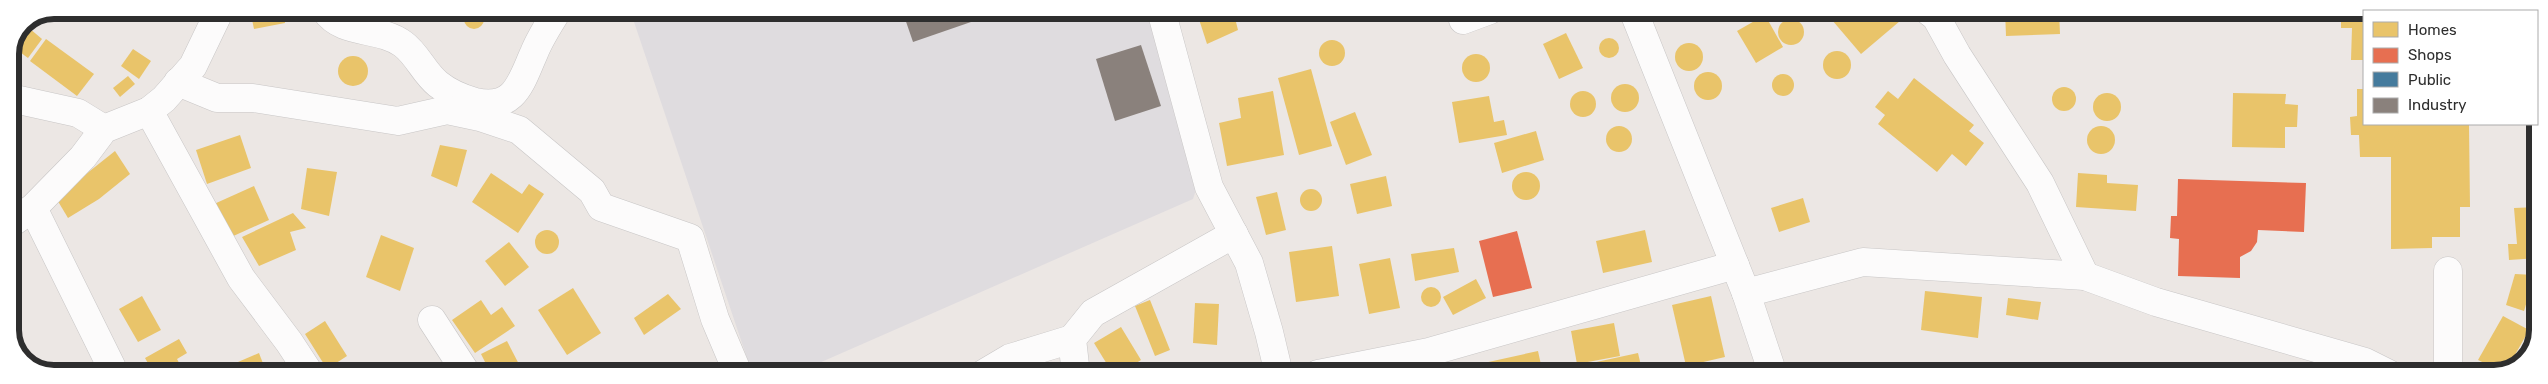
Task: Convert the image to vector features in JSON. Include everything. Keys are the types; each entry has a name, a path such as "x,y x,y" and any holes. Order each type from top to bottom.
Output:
{"street":[{"path":"19,218 33,208 83,157 104,129 149,111 164,99 193,66 216,19"},
{"path":"332,19 342,25 374,31 404,44 437,83 453,95 488,105 502,102 513,94 524,80 534,53 553,19"},
{"path":"1162,19 1209,187 1249,263 1270,332 1276,365"},
{"path":"1638,19 1746,293 1770,365"},
{"path":"1937,19 1957,55 2040,183 2085,276"},
{"path":"178,82 217,98 253,98 398,121 447,110 480,117 519,130 592,191 601,207 690,238 715,319 734,365"},
{"path":"19,100 78,113 104,129"},
{"path":"149,111 241,278 304,365"},
{"path":"33,208 111,365"},
{"path":"999,365 1010,358 1072,339 1093,313 1234,234"},
{"path":"1746,293 1863,262 2085,276 2156,302 2371,365"},
{"path":"1410,365 1431,363 1734,265"},
{"path":"2448,271 2448,365"},
{"path":"432,320 461,365"},
{"path":"1072,339 1075,365"}],"shaded area":[{"path":"633,19 1154,19 1199,181 1193,199 815,365 757,365 748,361"}],"building: Homes":[{"path":"252,19 284,19 285,23 254,29"},
{"path":"464,19 484,19 481,26 474,29 465,23"},
{"path":"1199,19 1235,19 1238,30 1207,44"},
{"path":"1758,19 1767,19 1783,47 1756,63 1737,31"},
{"path":"1791,19 1800,23 1804,32 1800,41 1791,45 1782,41 1778,32 1782,23"},
{"path":"1898,19 1900,21 1861,54 1832,20"},
{"path":"2005,19 2059,19 2060,34 2006,36"},
{"path":"2341,19 2363,19 2363,60 2351,60 2352,28 2341,28"},
{"path":"30,29 42,39 28,58 19,51 19,47 21,40"},
{"path":"1566,33 1583,68 1559,79 1543,44"},
{"path":"1609,38 1616,41 1619,48 1616,55 1609,58 1602,55 1599,48 1602,41"},
{"path":"46,39 94,74 77,96 30,61"},
{"path":"1332,40 1341,44 1345,53 1341,62 1332,66 1323,62 1319,53 1323,44"},
{"path":"1689,43 1699,47 1703,57 1699,67 1689,71 1679,67 1675,57 1679,47"},
{"path":"133,49 151,61 139,79 121,66"},
{"path":"1837,51 1847,55 1851,65 1847,75 1837,79 1827,75 1823,65 1827,55"},
{"path":"1476,54 1486,58 1490,68 1486,78 1476,82 1466,78 1462,68 1466,58"},
{"path":"353,56 363,61 368,71 363,81 353,86 343,81 338,71 343,61"},
{"path":"1311,69 1332,146 1299,155 1278,78"},
{"path":"1708,72 1718,76 1722,86 1718,96 1708,100 1698,96 1694,86 1698,76"},
{"path":"1783,74 1791,77 1794,85 1791,93 1783,96 1775,93 1772,85 1775,77"},
{"path":"128,76 135,84 120,97 113,88"},
{"path":"1914,78 1974,125 1969,131 1984,143 1966,166 1952,154 1937,172 1878,124 1885,115 1875,107 1888,91 1898,99"},
{"path":"1625,84 1635,88 1639,98 1635,108 1625,112 1615,108 1611,98 1615,88"},
{"path":"2064,87 2073,90 2076,99 2073,108 2064,111 2055,108 2052,99 2055,90"},
{"path":"2357,89 2363,89 2363,125 2469,125 2470,207 2460,207 2460,237 2432,237 2432,248 2391,249 2391,157 2360,157 2359,135 2351,135 2350,117 2357,116"},
{"path":"1273,91 1284,155 1227,166 1219,123 1241,118 1238,98"},
{"path":"1583,91 1592,95 1596,104 1592,113 1583,117 1574,113 1570,104 1574,95"},
{"path":"2107,93 2117,97 2121,107 2117,117 2107,121 2097,117 2093,107 2097,97"},
{"path":"2233,93 2286,94 2285,104 2298,105 2297,127 2285,127 2285,148 2232,147"},
{"path":"1489,96 1494,122 1504,120 1507,135 1459,143 1452,102"},
{"path":"1355,112 1372,155 1346,165 1330,122"},
{"path":"1619,126 1628,130 1632,139 1628,148 1619,152 1610,148 1606,139 1610,130"},
{"path":"2101,126 2111,130 2115,140 2111,150 2101,154 2091,150 2087,140 2091,130"},
{"path":"1536,131 1544,160 1502,173 1494,143"},
{"path":"240,135 251,168 207,184 196,150"},
{"path":"440,145 467,150 457,187 431,176"},
{"path":"115,151 130,174 99,199 68,218 56,198"},
{"path":"307,168 337,172 329,216 301,209"},
{"path":"1526,172 1536,176 1540,186 1536,196 1526,200 1516,196 1512,186 1516,176"},
{"path":"491,173 522,194 529,184 544,194 518,233 472,202"},
{"path":"2078,173 2107,175 2107,183 2138,185 2136,211 2076,207"},
{"path":"1386,176 1392,206 1357,214 1350,184"},
{"path":"254,186 269,220 229,238 214,204"},
{"path":"1311,189 1319,192 1322,200 1319,208 1311,211 1303,208 1300,200 1303,192"},
{"path":"1277,192 1286,230 1266,235 1256,197"},
{"path":"1803,198 1810,222 1779,232 1771,208"},
{"path":"2529,207 2529,259 2509,260 2508,244 2517,244 2514,208"},
{"path":"293,213 306,228 290,232 296,250 259,266 242,237"},
{"path":"547,230 556,233 559,242 556,251 547,254 538,251 535,242 538,233"},
{"path":"1645,230 1652,262 1603,273 1596,241"},
{"path":"381,235 414,248 400,291 366,277"},
{"path":"509,242 529,267 505,286 485,261"},
{"path":"1332,246 1339,296 1296,302 1289,252"},
{"path":"1454,248 1459,272 1415,281 1411,254"},
{"path":"1390,258 1400,308 1369,314 1359,264"},
{"path":"2515,274 2529,275 2529,295 2524,311 2506,305"},
{"path":"1476,279 1486,298 1453,315 1443,297"},
{"path":"1427,287 1435,287 1441,293 1441,301 1435,307 1427,307 1421,301 1421,293"},
{"path":"573,288 601,333 567,355 538,310"},
{"path":"1925,291 1982,297 1978,338 1921,330"},
{"path":"668,294 681,309 644,335 634,318"},
{"path":"142,296 161,330 138,342 119,309"},
{"path":"1711,296 1725,357 1686,365 1672,305"},
{"path":"2008,298 2041,302 2038,320 2006,315"},
{"path":"481,300 491,315 502,307 515,326 475,353 452,320"},
{"path":"1150,300 1170,350 1155,356 1135,306"},
{"path":"1195,303 1219,304 1217,345 1193,343"},
{"path":"2503,316 2529,330 2511,361 2501,365 2488,365 2478,360"},
{"path":"325,321 347,356 333,365 324,365 305,334"},
{"path":"1614,323 1620,356 1577,364 1571,331"},
{"path":"1121,327 1141,360 1133,365 1107,365 1094,343"},
{"path":"179,339 187,353 177,359 180,365 149,365 145,358"},
{"path":"507,341 519,365 486,365 481,354"},
{"path":"1538,351 1541,365 1475,365"},
{"path":"259,353 264,365 231,365"},
{"path":"1638,353 1641,365 1582,365"}],"building: Shops":[{"path":"2178,179 2306,183 2304,232 2258,230 2257,242 2251,251 2240,257 2240,278 2178,276 2179,239 2170,238 2171,216 2177,216"},
{"path":"1517,231 1532,288 1493,297 1479,241"}],"building: Industry":[{"path":"905,19 970,19 971,22 913,42"},
{"path":"1141,45 1161,106 1115,121 1096,59"}]}
